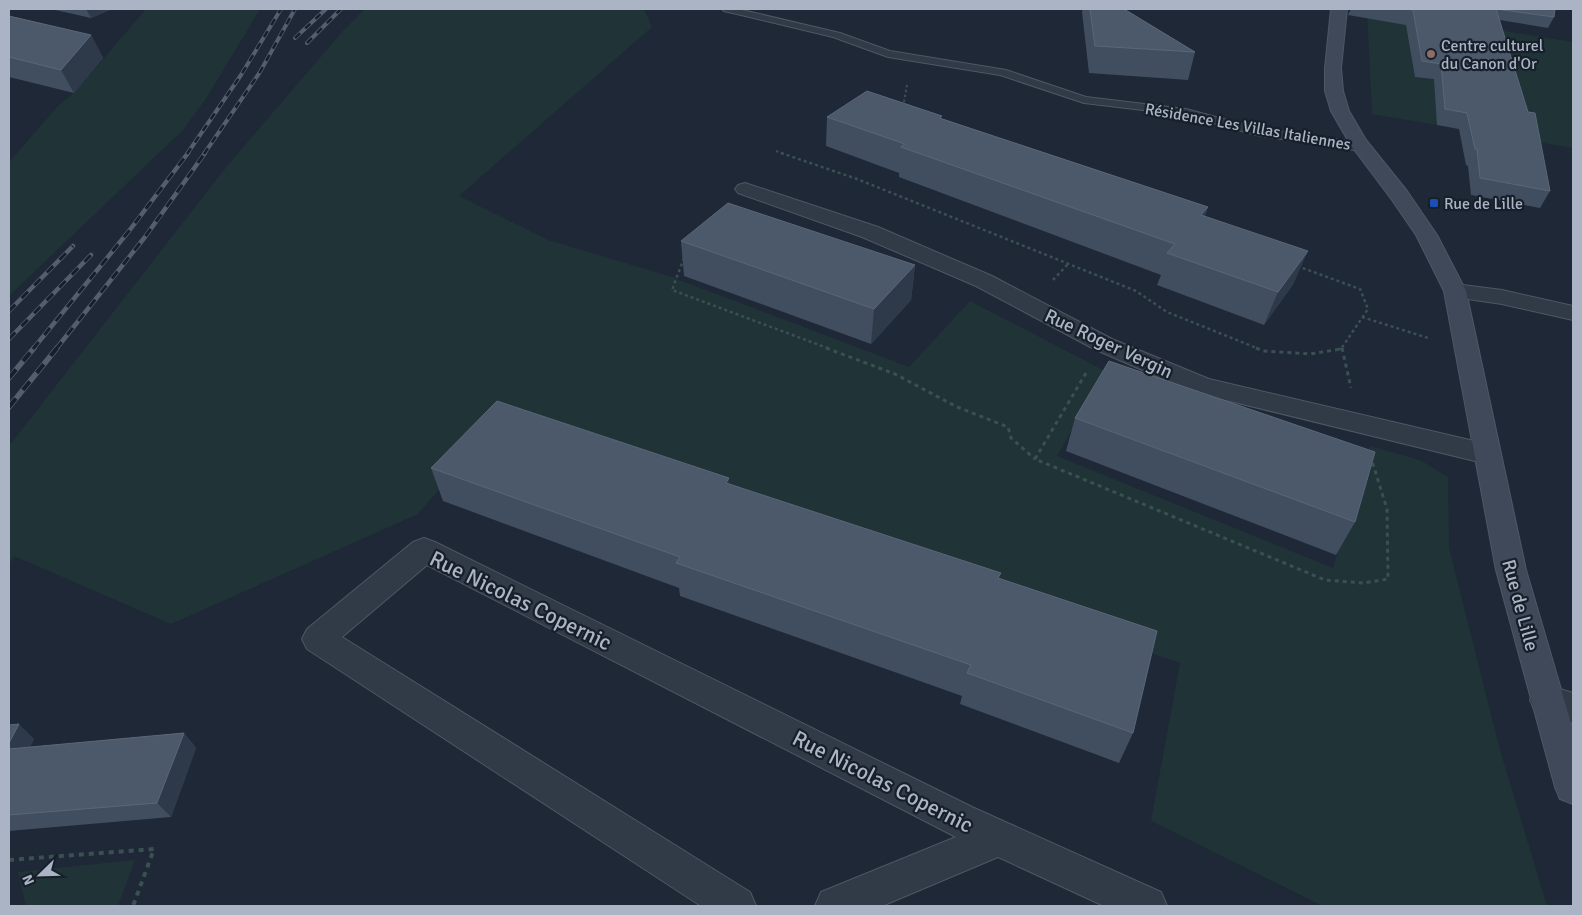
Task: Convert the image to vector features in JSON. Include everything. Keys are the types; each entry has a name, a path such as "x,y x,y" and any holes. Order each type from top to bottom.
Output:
{"street":[{"name":"Rue de Lille","path":"1339,9 1333,86 1342,115 1362,146 1431,240 1455,291 1511,570 1560,704 1573,787"},
{"name":"Rue Roger Vergin","path":"745,189 870,232 984,282 1103,344 1202,386 1361,426 1487,454"},
{"path":"1455,291 1502,298 1573,313"},
{"name":"Rue Nicolas Copernic","path":"736,906 318,639 424,550 959,820 1147,906"},
{"name":"Rue Nicolas Copernic","path":"835,906 999,838"}],"lane":[{"name":"Résidence Les Villas Italiennes","path":"727,9 836,34 888,54 1002,72 1084,100 1186,112 1256,131 1362,146"}],"path":[{"path":"902,113 907,85"},
{"path":"776,151 857,179 1136,291 1167,312 1263,351 1310,354 1341,349 1368,310 1360,289 1295,265"},
{"path":"686,253 672,290 895,374 957,407 1008,427 1012,438 1035,459 1325,580 1363,583 1388,579 1387,509 1361,426 1341,349"},
{"path":"1362,317 1467,351"},
{"path":"1035,459 1103,344"},
{"path":"9,860 154,849 133,906"}],"green space":[{"path":"146,9 260,9 207,97 183,130 9,296 9,162 59,105 74,93"},
{"path":"365,9 644,9 652,27 459,196 548,240 669,276 909,367 970,301 1105,371 1057,456 1333,568 1370,446 1420,460 1448,477 1449,548 1500,750 1547,906 1323,906 1151,821 1180,663 491,429 418,514 171,624 14,556 9,565 9,446 227,166 342,32"},
{"path":"1367,9 1573,42 1573,148 1372,114"},
{"path":"135,860 118,906 26,906 18,872"}],"building":[{"path":"1090,9 1124,9 1195,52 1095,46"},
{"path":"1404,9 1496,9 1528,112 1535,113 1550,191 1480,178 1477,149 1475,149 1467,113 1445,109 1441,64 1422,61 1413,10"},
{"path":"1496,9 1555,9 1554,17"},
{"path":"9,16 91,35 61,70 9,57"},
{"path":"867,91 942,116 939,118 1208,207 1201,215 1308,251 1278,292 1167,253 1175,244 901,147 905,144 827,117"},
{"path":"728,203 915,265 874,309 681,241"},
{"path":"1109,361 1375,452 1355,522 1075,418"},
{"path":"497,401 729,478 726,483 1001,573 998,578 1157,631 1133,733 967,673 971,665 676,563 680,557 431,468"},
{"path":"19,724 9,743 9,725"},
{"path":"184,733 157,803 9,815 9,749"}],"railway":[{"path":"187,154 241,75 281,9"},
{"path":"204,154 260,72 295,9"},
{"path":"295,38 326,9"},
{"path":"307,43 341,9"},
{"path":"33,349 129,231 188,153"},
{"path":"56,349 145,237 205,153"},
{"path":"9,311 73,246"},
{"path":"9,339 91,255"},
{"path":"9,378 34,348"},
{"path":"9,407 57,348"}],"place":[{"name":"Centre culturel du Canon d'Or","path":"1431,54"},
{"name":"Rue de Lille","path":"1434,203"}]}
